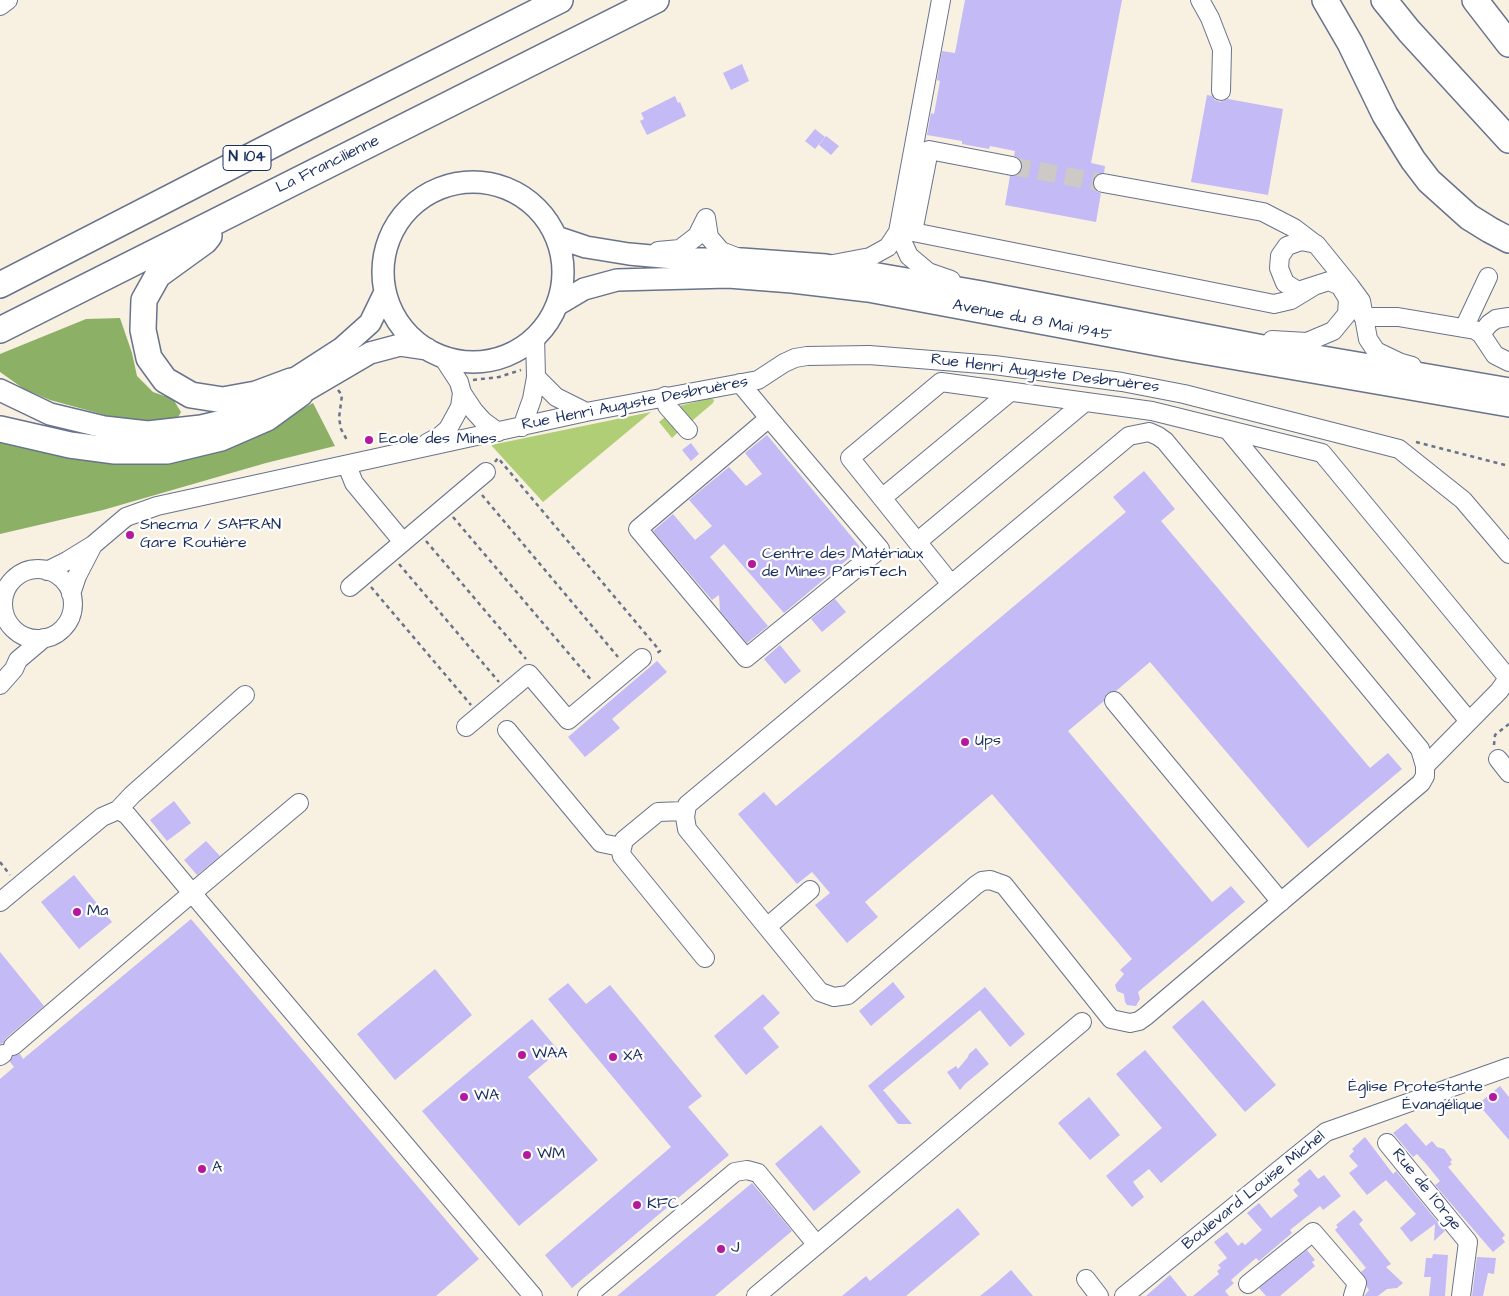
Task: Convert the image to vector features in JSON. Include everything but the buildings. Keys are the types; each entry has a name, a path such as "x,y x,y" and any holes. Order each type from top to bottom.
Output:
{"highway":[{"name":"N 104","path":"0,285 560,0"},
{"name":"La Francilienne","path":"0,330 656,0"},
{"path":"1325,0 1350,43 1385,115 1413,160 1429,181 1469,217 1509,240"},
{"path":"1384,0 1509,140"},
{"path":"1475,0 1509,44"},
{"path":"228,215 205,241 158,275 144,300 143,330 149,358 165,380 191,395 223,400 295,388"},
{"path":"0,429 70,445 116,451 167,451 228,434 267,418 295,388"}],"main road":[{"name":"Avenue du 8 Mai 1945","path":"0,380 47,402 94,415 140,422 191,421 232,411 260,401 295,388 370,353 400,346 435,352 467,361 492,360 515,351 536,336 557,305 562,283 562,259 556,236 544,216 526,199 505,187 481,182 457,183 434,190 414,204 398,222 387,244 383,268 385,292 394,315 408,334 435,352"},
{"name":"Avenue du 8 Mai 1945","path":"556,236 586,247 630,254 686,259 742,259 826,265 982,292 1305,354 1509,389"},
{"name":"Avenue du 8 Mai 1945","path":"557,305 584,289 617,280 728,277 801,283 868,291 1197,352 1509,406"},
{"name":"Avenue du 8 Mai 1945","path":"0,390 50,414 104,427 148,432 201,426 252,414 295,388 370,323 385,292"}],"street":[{"path":"0,6 8,0"},
{"path":"826,265 870,257 888,247 898,232 941,0"},
{"path":"1200,0 1210,18 1222,50 1221,91"},
{"path":"1012,166 929,150 914,232 1274,304 1291,300 1314,286"},
{"path":"1102,183 1263,212 1294,228 1316,244 1361,301 1368,339 1376,351 1401,363 1460,381"},
{"path":"630,254 680,249 697,236 706,218 709,237 721,251 742,259"},
{"path":"898,232 908,256 928,272 982,292"},
{"path":"1238,340 1307,342 1333,331 1347,314 1348,300 1340,286 1329,281 1298,291 1285,283 1279,268 1280,256 1287,246 1300,241 1316,244"},
{"path":"1464,328 1488,277"},
{"path":"1363,317 1398,317 1475,330 1481,334 1495,355 1509,362"},
{"path":"1481,334 1496,319 1509,317"},
{"path":"522,427 532,399 536,371 536,336"},
{"path":"435,352 483,421 498,432"},
{"name":"Rue Henri Auguste Desbruères","path":"16,632 6,618 1,601 8,576 30,570 47,571 67,562 93,545 126,518 141,511 586,412 758,380 784,363 795,358 807,356 869,355 994,365 1122,382 1184,394 1399,449 1463,500 1509,554"},
{"path":"536,371 556,397 586,412"},
{"path":"951,584 850,458 940,382 1152,411 1322,453 1509,678 1499,692 1425,766"},
{"path":"740,383 770,418 880,549 746,658 638,529 770,418"},
{"path":"415,450 440,436 448,429 460,407 461,387"},
{"path":"882,498 1010,392"},
{"path":"665,396 667,406 688,430"},
{"path":"917,542 1085,402"},
{"path":"1149,432 1152,411"},
{"path":"1228,430 1469,721"},
{"path":"1149,432 1164,441 1420,749 1426,776 1422,783 1146,1016 1130,1023 1111,1019 1004,885 997,881 982,882 976,885 848,995 841,997 827,996 820,992 688,829 685,811 687,805 1128,436 1149,432"},
{"path":"348,464 354,483 403,542"},
{"path":"356,582 486,472"},
{"name":"Rue Henri Auguste Desbruères","path":"44,638 58,632 67,623 71,612 72,601 70,594 93,545"},
{"path":"47,571 62,579 70,594"},
{"path":"16,632 26,637 44,638"},
{"path":"16,632 18,660"},
{"path":"0,685 14,669 18,660 44,638"},
{"path":"466,727 529,674 568,720 628,670 647,658"},
{"path":"0,902 102,817 118,810 132,795 245,695"},
{"path":"1114,701 1280,902"},
{"path":"507,730 601,843 622,847"},
{"path":"1498,759 1509,772"},
{"path":"5,1052 299,803"},
{"path":"118,810 127,815 534,1296"},
{"path":"685,811 658,812 624,840 622,856 705,958"},
{"path":"767,927 810,890"},
{"path":"756,1296 1082,1022"},
{"name":"Boulevard Louise Michel","path":"1124,1296 1326,1132 1509,1067"},
{"name":"Rue de l'Orge","path":"1387,1143 1468,1242 1461,1296"},
{"path":"587,1296 735,1172 747,1170 758,1173 817,1245"},
{"path":"1248,1284 1313,1232 1357,1283 1354,1296"},
{"path":"1086,1279 1099,1296"}],"path":[{"path":"461,387 499,377 536,371"},
{"path":"337,390 342,395 339,418 341,429 348,442"},
{"path":"486,472 498,458 660,651 647,658"},
{"path":"472,484 628,670"},
{"path":"444,507 601,693"},
{"path":"417,530 540,675 534,680"},
{"path":"390,553 507,692"},
{"path":"356,582 480,715"},
{"path":"1498,759 1494,740 1495,736 1509,724"}],"green space":[{"path":"120,318 132,353 137,376 153,392 173,399 181,412 175,423 145,426 50,400 24,389 0,372 0,354 86,319"},
{"path":"711,398 714,400 713,403 693,420 679,406"},
{"path":"313,403 335,446 266,463 103,510 0,534 0,439 48,450 272,425"},
{"path":"651,412 543,502 491,445"},
{"path":"665,417 679,431 672,438 659,422"}],"tunnel":[{"path":"1012,166 1103,183"}],"place":[{"name":"Ecole des Mines","path":"369,440"},
{"name":"Snecma / SAFRAN Gare Routière","path":"130,535"},
{"name":"Centre des Matériaux de Mines ParisTech","path":"752,564"},
{"name":"Ups","path":"965,742"},
{"name":"Ma","path":"77,912"},
{"name":"WAA","path":"522,1055"},
{"name":"XA","path":"613,1057"},
{"name":"WA","path":"464,1097"},
{"name":"Église Protestante Évangélique","path":"1493,1097"},
{"name":"WM","path":"527,1155"},
{"name":"A","path":"202,1169"},
{"name":"KFC","path":"637,1205"},
{"name":"J","path":"721,1249"}]}
